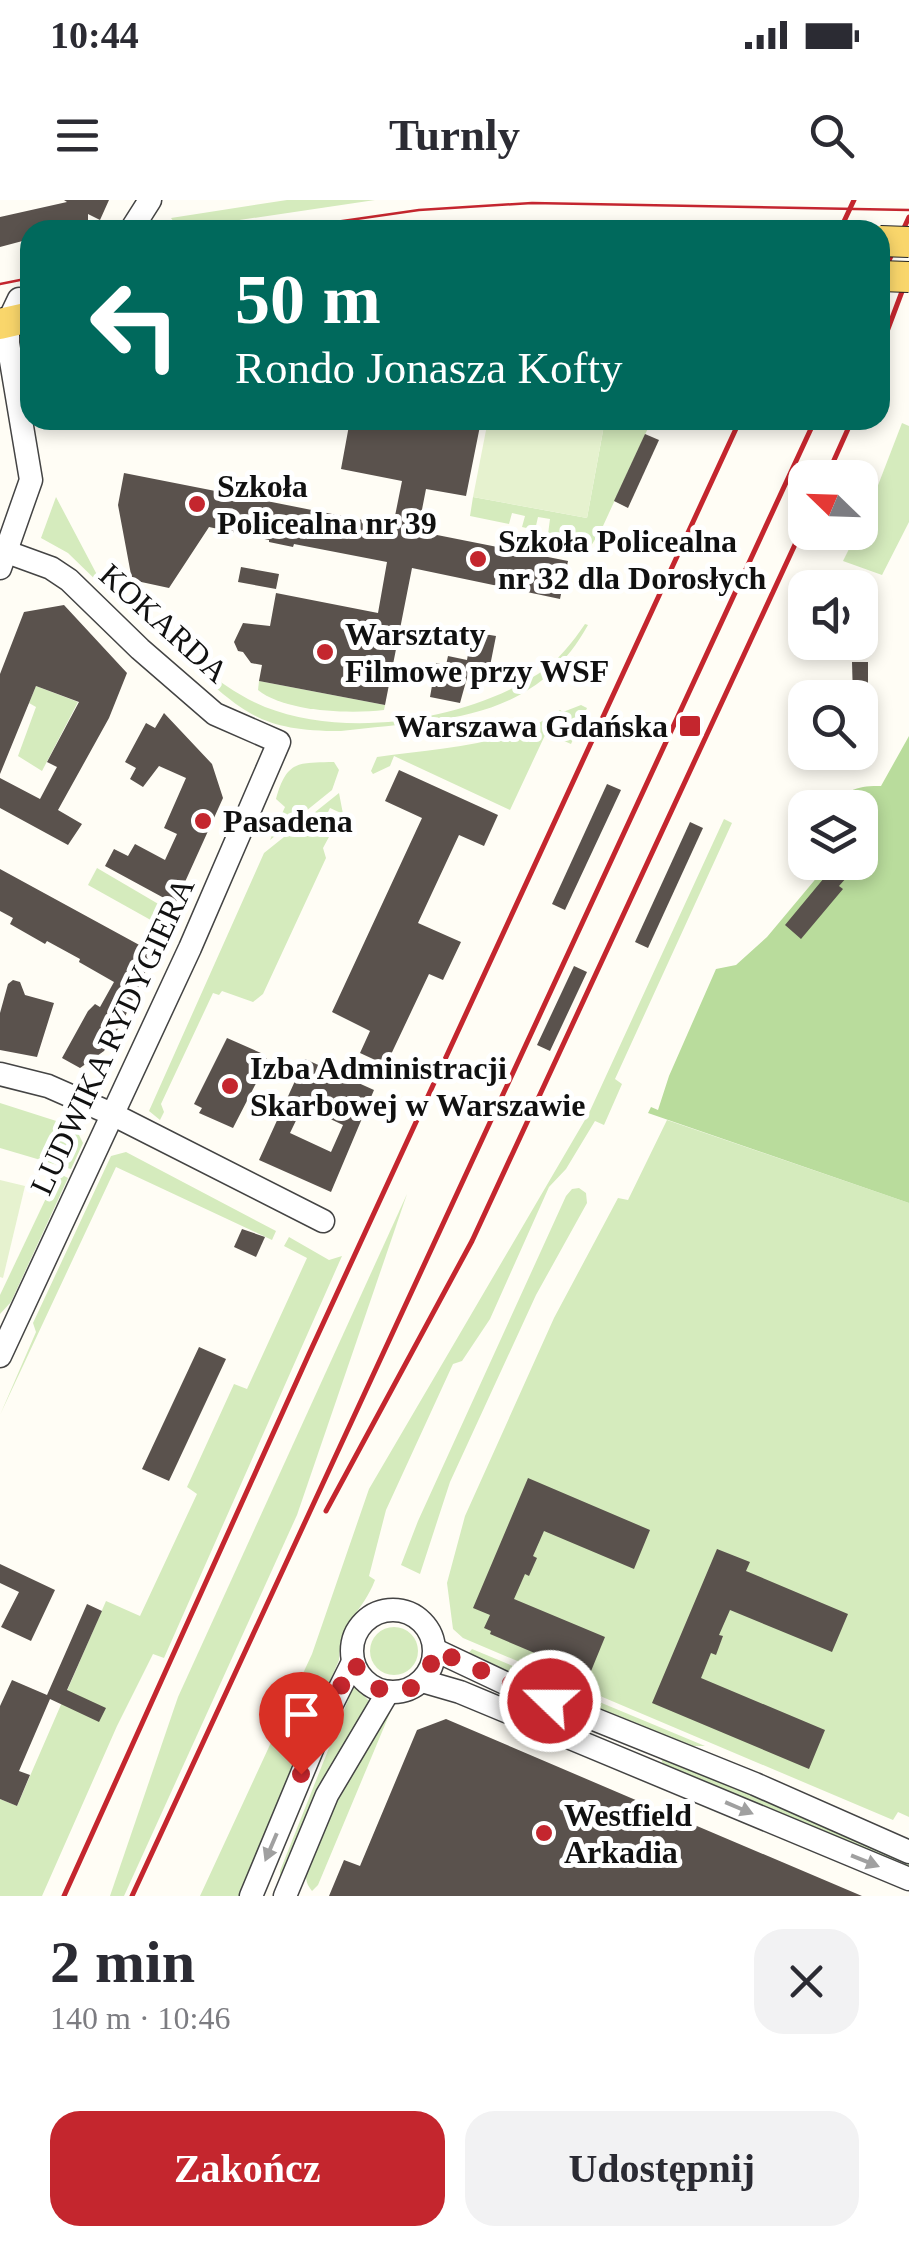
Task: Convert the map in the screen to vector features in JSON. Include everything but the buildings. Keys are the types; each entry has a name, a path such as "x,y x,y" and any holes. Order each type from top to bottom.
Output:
{"street":[{"path":"14,310 8,342 20,414"},
{"path":"3,560 31,480 23,430"},
{"name":"KOKARDA","path":"3,560 51,568 69,580 215,714 279,742"},
{"name":"LUDWIKA RYDYGIERA","path":"0,1356 114,1115 279,742"},
{"path":"0,1074 48,1086 114,1115 323,1221"},
{"path":"250,1896 353,1662 352,1643 360,1626 382,1611 396,1609 420,1618 431,1633 435,1650 431,1668 422,1681 398,1692 371,1686 353,1662"},
{"path":"435,1650 909,1852"},
{"path":"422,1681 460,1692 909,1879"},
{"path":"285,1896 327,1796 388,1692"}],"green space":[{"path":"287,200 375,200 240,220 171,218"},
{"path":"902,423 909,426 909,522 882,575 878,570 843,561 848,550 878,550 878,485"},
{"path":"486,430 603,430 587,518 473,497"},
{"path":"603,430 647,430 588,551 547,542 550,519 538,517 535,530 522,527 525,516 512,513 509,524 470,516 473,497 587,518"},
{"path":"56,497 104,588 68,553 41,538"},
{"path":"146,622 218,680 265,707 297,717 368,723 441,714 508,690 545,669 588,625 566,657 540,682 512,699 448,718 341,731 290,727 253,715 221,693"},
{"path":"259,681 385,705 384,710 354,712 301,707 258,690"},
{"path":"36,686 78,702 42,771 18,756 36,707 29,703"},
{"path":"581,705 587,708 571,744 546,733 510,810 394,756 390,766 373,774 371,771 377,757 495,739 560,710"},
{"path":"909,736 909,1203 648,1113 651,1107 658,1110 716,969 736,965 767,937 815,880 878,880 878,790 853,790 881,786"},
{"path":"334,762 339,770 332,790 270,840 285,807 276,799 290,770 303,764"},
{"path":"339,793 343,814 330,808 324,820 337,827 338,834 330,835 323,848 326,858 263,994 253,1002 222,991 219,995 213,993 161,1104 164,1112 160,1120 149,1111 264,853"},
{"path":"724,819 732,823 615,1079 622,1084 604,1125 595,1121 566,1169 549,1187 490,1319 462,1361 453,1364 386,1510 369,1576 375,1580 343,1636 339,1660 240,1896 200,1896 312,1654 369,1489 589,1113"},
{"path":"97,868 172,912 165,928 88,885"},
{"path":"0,1103 75,1127 83,1143 71,1169 0,1148"},
{"path":"667,1120 909,1203 909,1817 898,1812 893,1820 463,1638 453,1629 447,1583 465,1516 554,1318 618,1198 628,1200"},
{"path":"126,1152 276,1231 272,1240 116,1167 0,1415 36,1332 33,1323 111,1156"},
{"path":"58,1173 68,1178 11,1302 0,1314 0,1295"},
{"path":"0,1180 25,1186 3,1278 0,1277"},
{"path":"579,1188 586,1193 587,1203 536,1295 450,1482 420,1574 401,1565 418,1521 566,1196"},
{"path":"407,1194 297,1515 124,1896 110,1896 178,1697"},
{"path":"289,1237 329,1260 342,1256 164,1658 153,1654 42,1896 0,1896 0,1799 17,1806 106,1601 140,1616 197,1494 187,1487 234,1384 247,1389 307,1258 284,1246"},
{"path":"394,1627 411,1634 418,1651 411,1668 394,1675 377,1668 370,1651 377,1634"},
{"path":"472,1649 705,1746 686,1746 467,1655"},
{"path":"354,1685 369,1701 280,1881 280,1871"},
{"path":"392,1708 318,1885 312,1891 306,1877 316,1841 355,1763"},
{"path":"660,1755 909,1862 909,1870 664,1768"}],"tram line":[{"path":"350,220 419,210 532,203 909,210"},
{"path":"0,284 20,280"}],"railway":[{"path":"845,220 854,200"},
{"path":"890,258 909,217"},
{"path":"890,323 909,273"},
{"path":"64,1896 735,430"},
{"path":"132,1896 810,430"},
{"path":"834,460 848,430"},
{"path":"326,1511 472,1241 792,550"}],"place":[{"name":"Szkoła Policealna nr 39","path":"197,504"},
{"name":"Szkoła Policealna nr 32 dla Dorosłych","path":"478,559"},
{"name":"Warsztaty Filmowe przy WSF","path":"325,652"},
{"name":"Warszawa Gdańska","path":"690,726"},
{"name":"Pasadena","path":"203,821"},
{"name":"Izba Administracji Skarbowej w Warszawie","path":"230,1086"},
{"name":"Westfield Arkadia","path":"544,1833"}],"route":[{"path":"301,1774 353,1662 371,1686 398,1692 422,1681 431,1668 435,1650 550,1701"}]}
